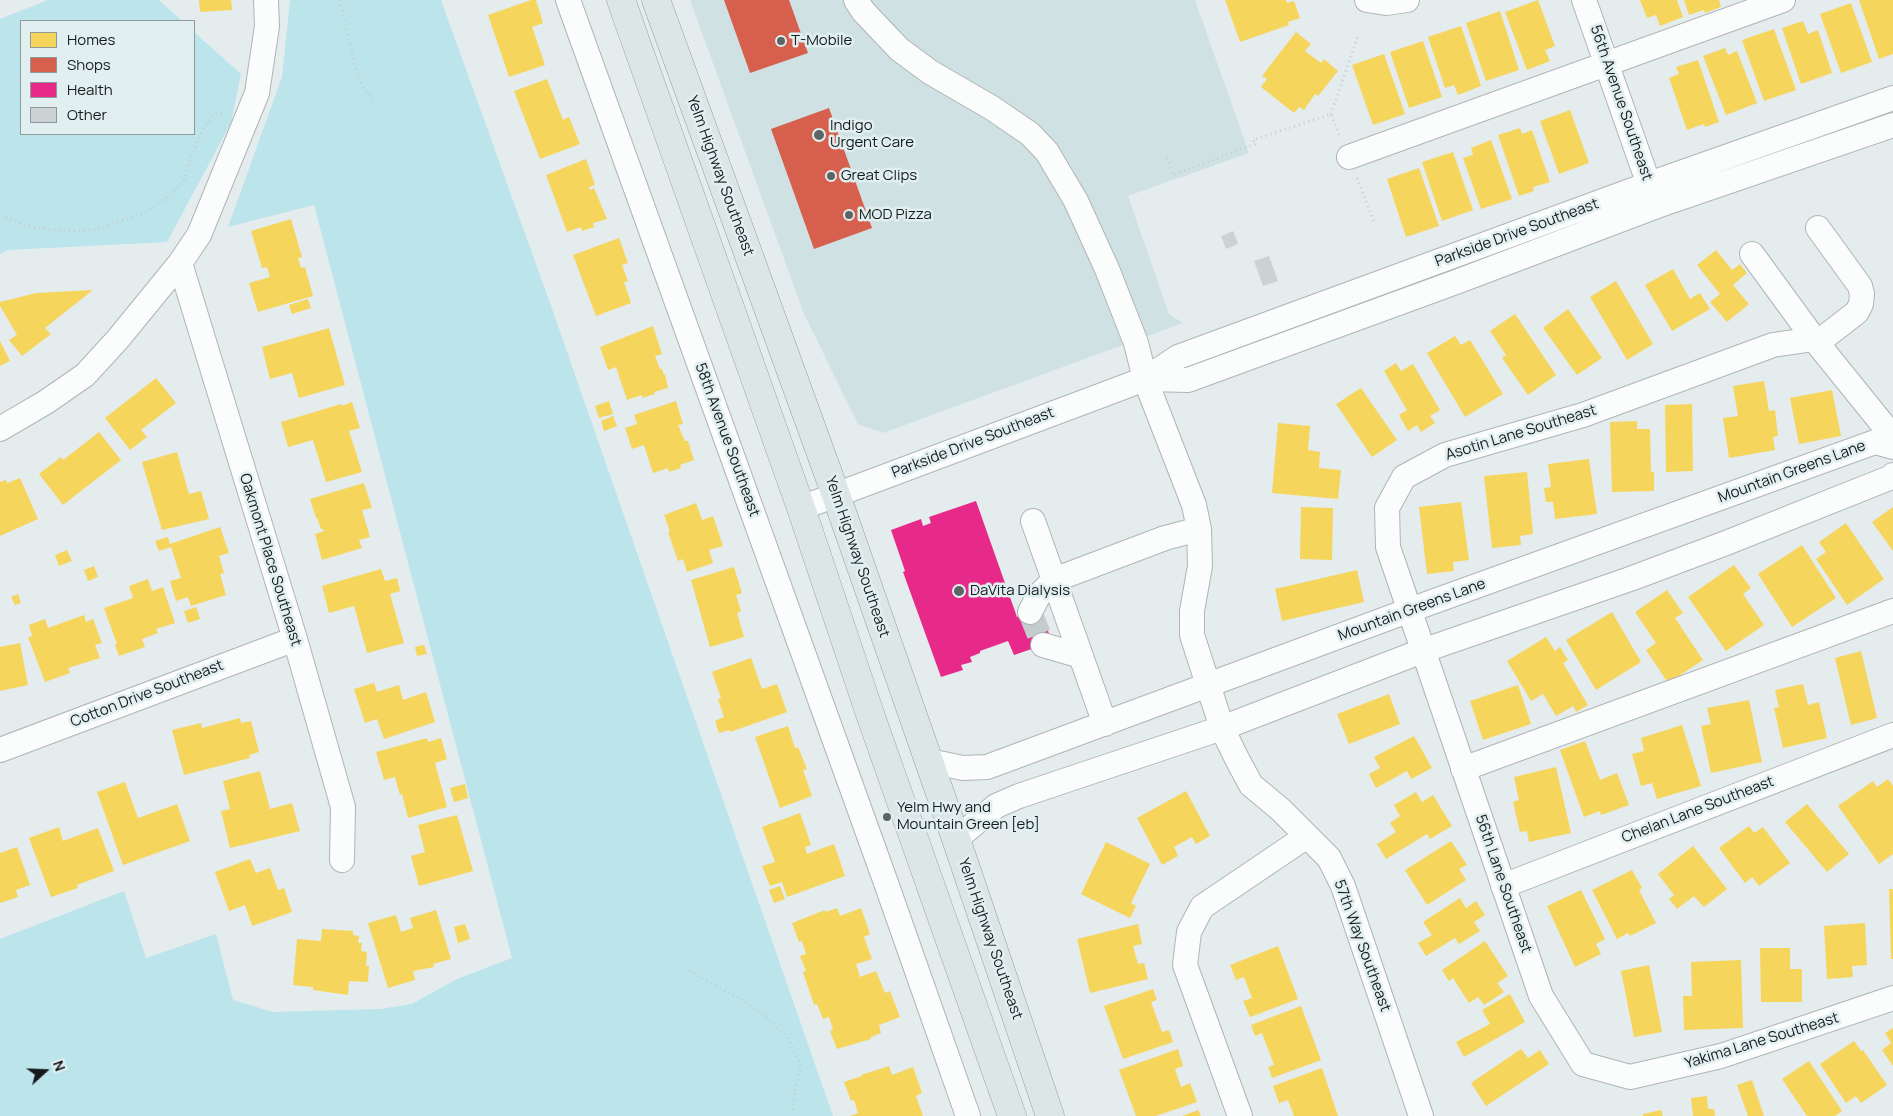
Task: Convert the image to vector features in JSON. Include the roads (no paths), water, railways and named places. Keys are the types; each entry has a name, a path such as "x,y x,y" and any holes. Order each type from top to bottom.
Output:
{"main road":[{"path":"621,0 801,508 870,714 1012,1116"},
{"name":"Yelm Highway Southeast","path":"656,0 836,495 1050,1116"}],"street":[{"path":"0,429 46,402 85,375 118,339 180,263 199,235 257,93 267,26 266,0"},
{"name":"58th Avenue Southeast","path":"568,0 968,1116"},
{"name":"57th Way Southeast","path":"856,0 899,48 930,72 992,108 1030,134 1046,152 1076,201 1107,269 1136,343 1145,379 1194,505 1199,528 1200,566 1192,611 1192,635 1222,728 1251,785 1280,809 1329,858 1343,886 1421,1116"},
{"path":"1367,0 1386,3 1407,0"},
{"name":"56th Avenue Southeast","path":"1584,0 1653,195"},
{"path":"1349,157 1783,0"},
{"name":"Parkside Drive Southeast","path":"1653,195 1893,98"},
{"name":"Parkside Drive Southeast","path":"801,508 1145,379 1178,357 1653,195 1893,125"},
{"path":"1816,341 1857,312 1861,304 1862,294 1860,286 1818,228"},
{"path":"1752,254 1816,341 1893,437"},
{"name":"Oakmont Place Southeast","path":"180,263 295,639 343,807 342,860"},
{"name":"Asotin Lane Southeast","path":"1422,651 1388,547 1387,508 1404,476 1445,455 1583,415 1773,345 1816,341"},
{"name":"Mountain Greens Lane","path":"929,761 963,768 987,767 1410,610 1875,442 1893,447"},
{"path":"956,839 996,806 1018,796 1222,728 1422,651 1726,543 1892,477 1893,474"},
{"path":"1033,521 1105,724"},
{"path":"1030,612 1039,595 1054,580 1165,538 1199,528"},
{"path":"1463,769 1893,611"},
{"name":"Cotton Drive Southeast","path":"0,750 295,639"},
{"path":"1042,645 1081,656"},
{"name":"56th Lane Southeast","path":"1422,651 1542,996 1583,1064 1630,1077"},
{"name":"Chelan Lane Southeast","path":"1503,886 1893,735"},
{"path":"1240,1116 1185,965 1189,932 1202,907 1307,836"},
{"name":"Yakima Lane Southeast","path":"1630,1077 1720,1056 1893,998"}],"tunnel":[{"path":"1030,612 1043,645"}],"place":[{"name":"T-Mobile","path":"781,41"},
{"name":"Indigo Urgent Care","path":"819,135"},
{"name":"Great Clips","path":"831,176"},
{"name":"MOD Pizza","path":"849,215"},
{"name":"DaVita Dialysis","path":"959,591"},
{"name":"Yelm Hwy and Mountain Green [eb]","path":"887,817"}]}
